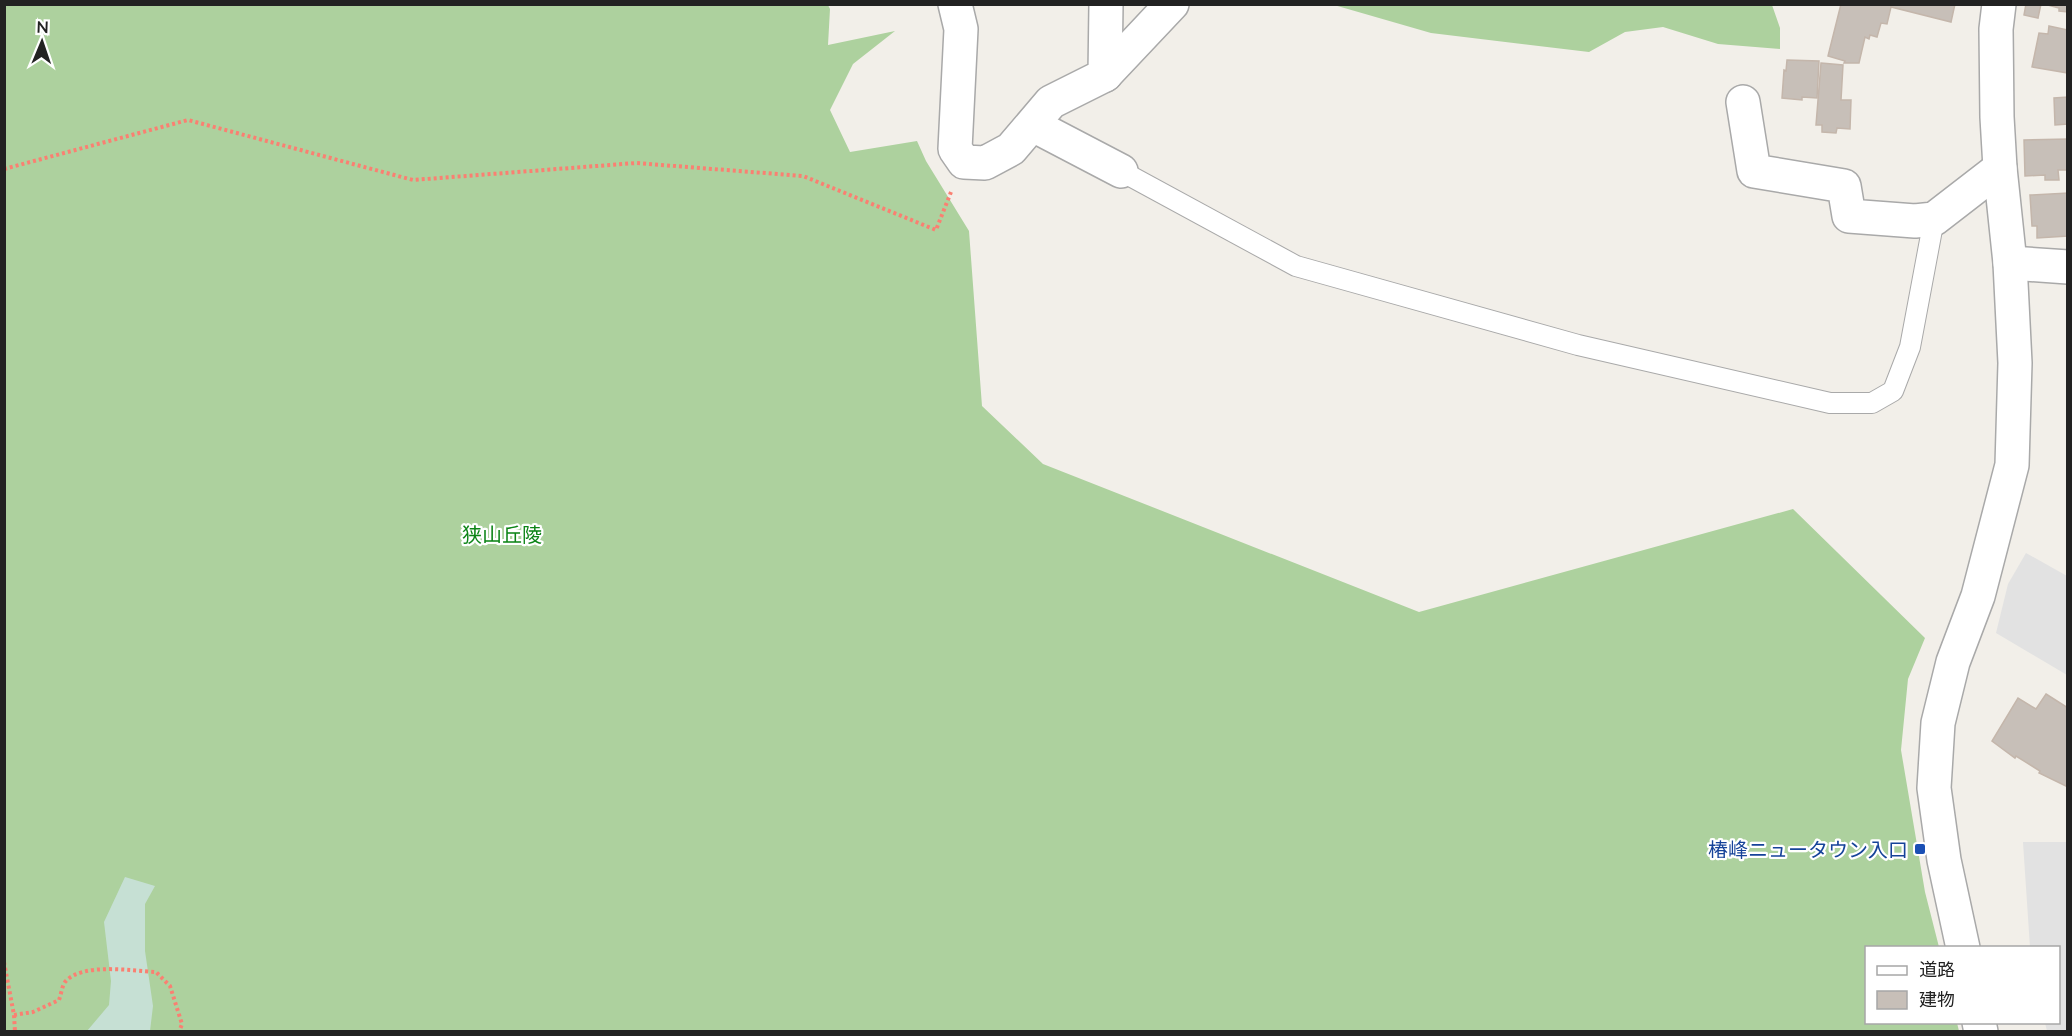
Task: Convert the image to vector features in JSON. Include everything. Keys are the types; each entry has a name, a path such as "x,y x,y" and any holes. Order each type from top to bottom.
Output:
{"street":[{"path":"955,4 961,29 955,148 964,162 986,163 1011,149 1051,102 1105,75 1172,4"},
{"path":"1105,75 1106,4"},
{"path":"1963,946 1944,860 1934,788 1938,723 1953,662 1978,596 2012,465 2015,363 2010,263 1997,117 1996,40 1999,4"},
{"path":"1743,102 1754,171 1844,186 1849,216 1916,221 1934,219 2000,168"},
{"path":"1033,124 1121,171"},
{"path":"2010,263 2067,267"}],"lane":[{"path":"1121,171 1296,266 1578,345 1830,403 1872,403 1893,391 1910,347 1934,219"}],"path":[{"path":"4,169 188,120 413,180 636,162 803,176 936,230 964,162"},
{"path":"4,962 15,1032"},
{"path":"14,1015 33,1012 59,1000 65,982 82,971 107,969 156,972 170,986 182,1024 179,1032"}],"green space":[{"name":"狭山丘陵","path":"5,5 828,5 830,9 828,45 895,31 853,64 830,110 850,152 917,141 926,161 969,231 982,406 1043,464 1419,612 1793,509 1925,638 1908,679 1901,750 1925,892 1939,946 1865,946 1865,1024 1957,1024 1959,1031 5,1032"},
{"path":"1334,5 1772,5 1780,28 1780,49 1718,44 1663,27 1625,32 1589,52 1431,33"},
{"path":"125,877 155,886 145,904 145,951 153,1006 150,1031 87,1031 109,1005 111,981 104,922"}],"shaded area":[{"path":"2026,553 2067,576 2067,675 1996,633 2008,584"},
{"path":"2023,842 2067,842 2067,1031 2047,1031 2045,1024 2060,1024 2060,946 2030,946"}],"building":[{"path":"1841,4 1955,4 1951,22 1891,7 1887,24 1881,23 1877,37 1870,35 1869,39 1865,37 1859,63 1844,63 1845,61 1828,56"},
{"path":"2026,4 2041,4 2038,18 2024,15"},
{"path":"2044,4 2068,4 2068,12 2059,11 2059,8"},
{"path":"2049,26 2068,30 2068,73 2032,67 2039,33 2048,34"},
{"path":"1787,60 1819,61 1817,98 1802,97 1802,100 1782,98"},
{"path":"1821,63 1843,65 1841,100 1851,100 1850,129 1837,128 1836,133 1822,132 1822,125 1816,125"},
{"path":"2068,97 2068,124 2055,125 2054,98"},
{"path":"2068,139 2068,170 2058,170 2059,180 2045,180 2045,175 2025,176 2024,140"},
{"path":"2068,193 2068,236 2037,238 2037,226 2032,226 2030,195"},
{"path":"2046,694 2068,708 2068,787 2039,773 2040,771 2016,756 2015,758 1992,741 2018,698 2036,709"}],"place":[{"name":"椿峰ニュータウン入口","path":"1920,849"}]}
